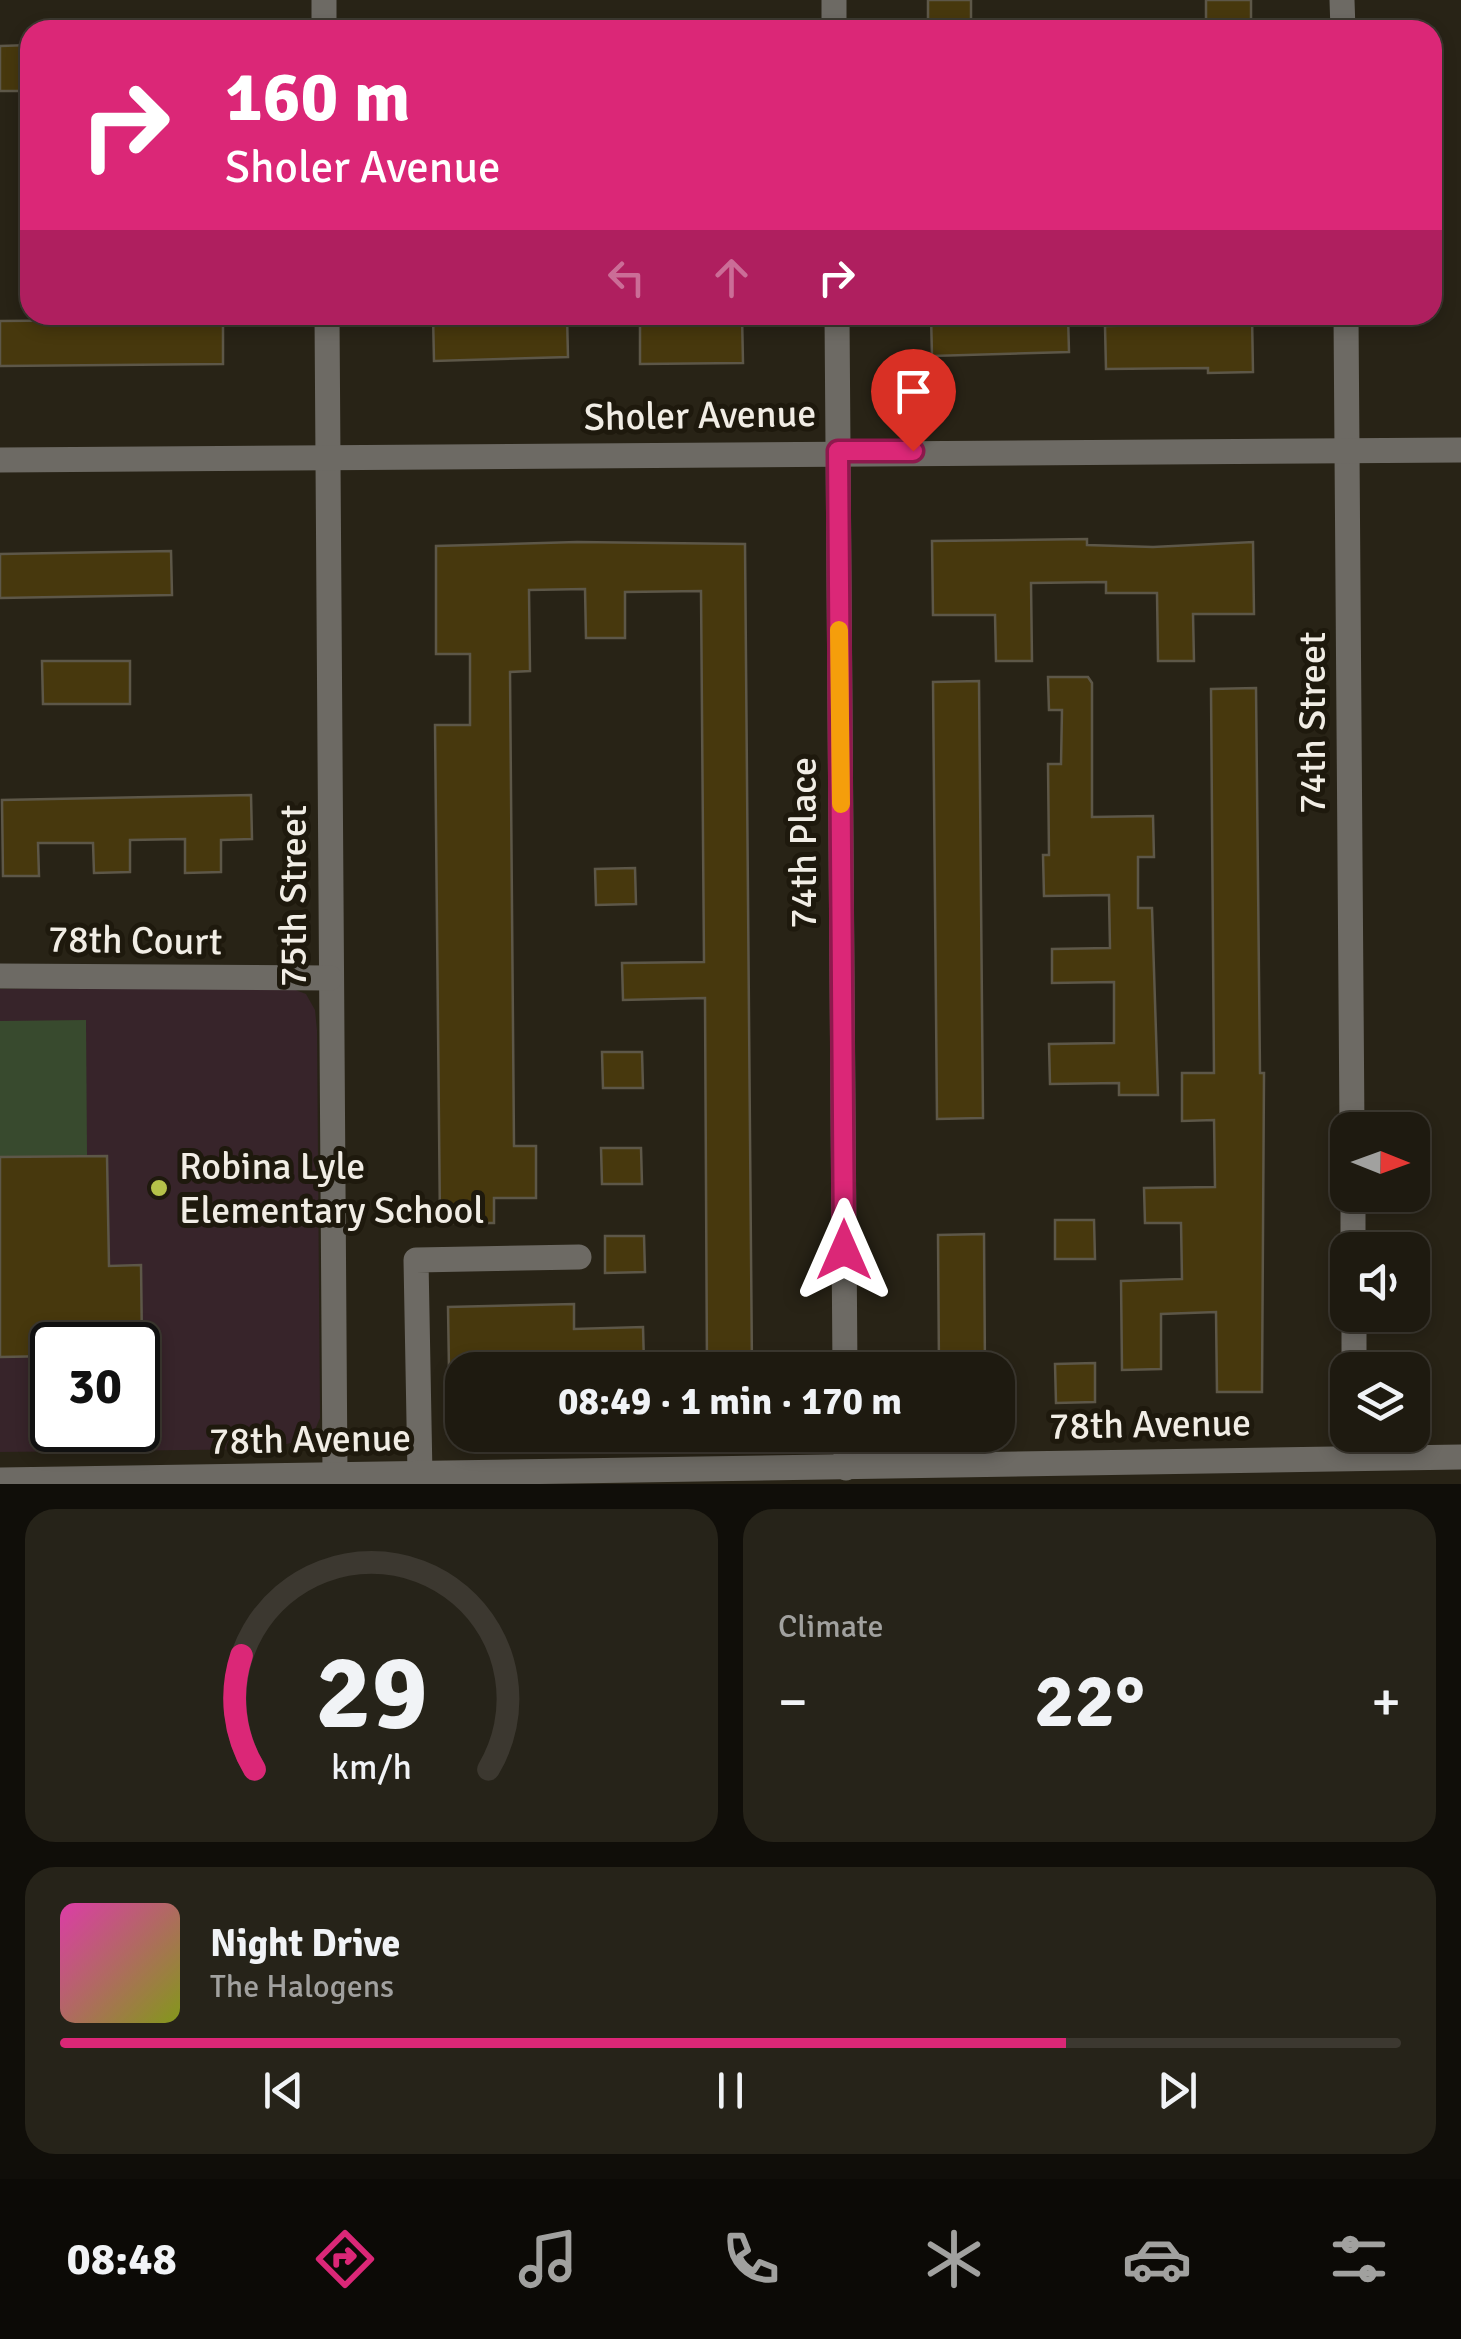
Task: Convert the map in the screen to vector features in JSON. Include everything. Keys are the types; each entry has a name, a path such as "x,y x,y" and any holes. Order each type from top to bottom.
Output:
{"street":[{"name":"75th Street","path":"327,325 335,1476"},
{"name":"74th Place","path":"837,325 845,1352"},
{"name":"74th Street","path":"1346,325 1352,1112"},
{"name":"Sholer Avenue","path":"0,460 838,451 1348,454 1461,450"},
{"name":"78th Court","path":"0,976 330,978"},
{"path":"420,1475 416,1260 578,1257"},
{"path":"846,1452 846,1468"},
{"name":"78th Avenue","path":"0,1480 276,1480 420,1475 530,1479 846,1468 1264,1472 1336,1452"},
{"name":"78th Avenue","path":"1408,1452 1461,1457"}],"shaded area":[{"name":"Robina Lyle Elementary School","path":"285,986 306,994 315,1010 317,1030 320,1418 312,1437 269,1449 160,1450 160,1322 30,1322 30,1452 0,1452 0,989"}],"green space":[{"path":"86,1020 87,1156 0,1157 0,1021"}],"building":[{"path":"928,0 971,0 971,20 928,20"},
{"path":"1206,0 1251,0 1251,20 1206,20"},
{"path":"20,45 20,91 0,91 0,46"},
{"path":"0,321 20,321 20,325 223,325 223,364 0,366"},
{"path":"433,325 567,325 568,357 434,361"},
{"path":"640,325 742,325 743,363 640,364"},
{"path":"931,325 1068,325 1069,352 932,356"},
{"path":"1252,325 1253,372 1208,373 1208,368 1106,369 1105,326"},
{"path":"1087,539 1087,545 1153,547 1253,542 1254,614 1193,614 1194,661 1158,661 1157,593 1106,593 1106,582 1031,583 1032,661 996,661 995,615 933,615 932,541"},
{"path":"577,542 745,544 752,1352 707,1352 705,998 623,1000 622,963 704,962 701,591 625,592 625,638 586,638 585,589 529,590 530,671 510,672 514,1146 536,1146 536,1198 494,1198 494,1223 440,1223 435,725 470,725 470,654 436,654 436,546"},
{"path":"171,551 172,595 0,598 0,554"},
{"path":"42,661 130,661 130,704 43,704"},
{"path":"1048,677 1088,677 1092,683 1092,817 1153,816 1154,857 1138,857 1138,908 1152,908 1158,1095 1119,1095 1119,1083 1050,1084 1049,1044 1114,1043 1114,982 1052,983 1052,949 1110,948 1109,895 1044,896 1043,855 1049,855 1048,764 1061,764 1062,710 1049,710"},
{"path":"979,681 983,1118 937,1119 933,682"},
{"path":"1256,688 1260,1073 1264,1073 1262,1392 1217,1392 1216,1312 1161,1314 1161,1369 1122,1370 1121,1281 1182,1279 1181,1223 1145,1223 1144,1188 1215,1187 1214,1120 1182,1121 1182,1073 1214,1073 1211,689"},
{"path":"251,795 252,839 221,840 221,872 185,873 185,839 130,840 130,872 94,873 93,843 38,843 39,876 3,876 2,800"},
{"path":"635,868 636,904 596,905 595,869"},
{"path":"602,1052 642,1052 643,1088 603,1088"},
{"path":"601,1148 641,1148 642,1184 602,1184"},
{"path":"107,1156 109,1266 141,1265 142,1322 30,1322 30,1356 0,1357 0,1157"},
{"path":"1055,1220 1094,1220 1095,1259 1055,1259"},
{"path":"984,1234 985,1352 939,1352 938,1235"},
{"path":"605,1236 644,1236 645,1272 605,1273"},
{"path":"574,1304 574,1329 643,1327 644,1352 449,1352 448,1307"},
{"path":"1095,1363 1095,1402 1056,1403 1055,1364"}],"slow traffic":[{"path":"839,630 841,804"}],"place":[{"name":"Robina Lyle Elementary School","path":"159,1188"}],"route":[{"path":"844,1250 838,451 913,451"}]}
